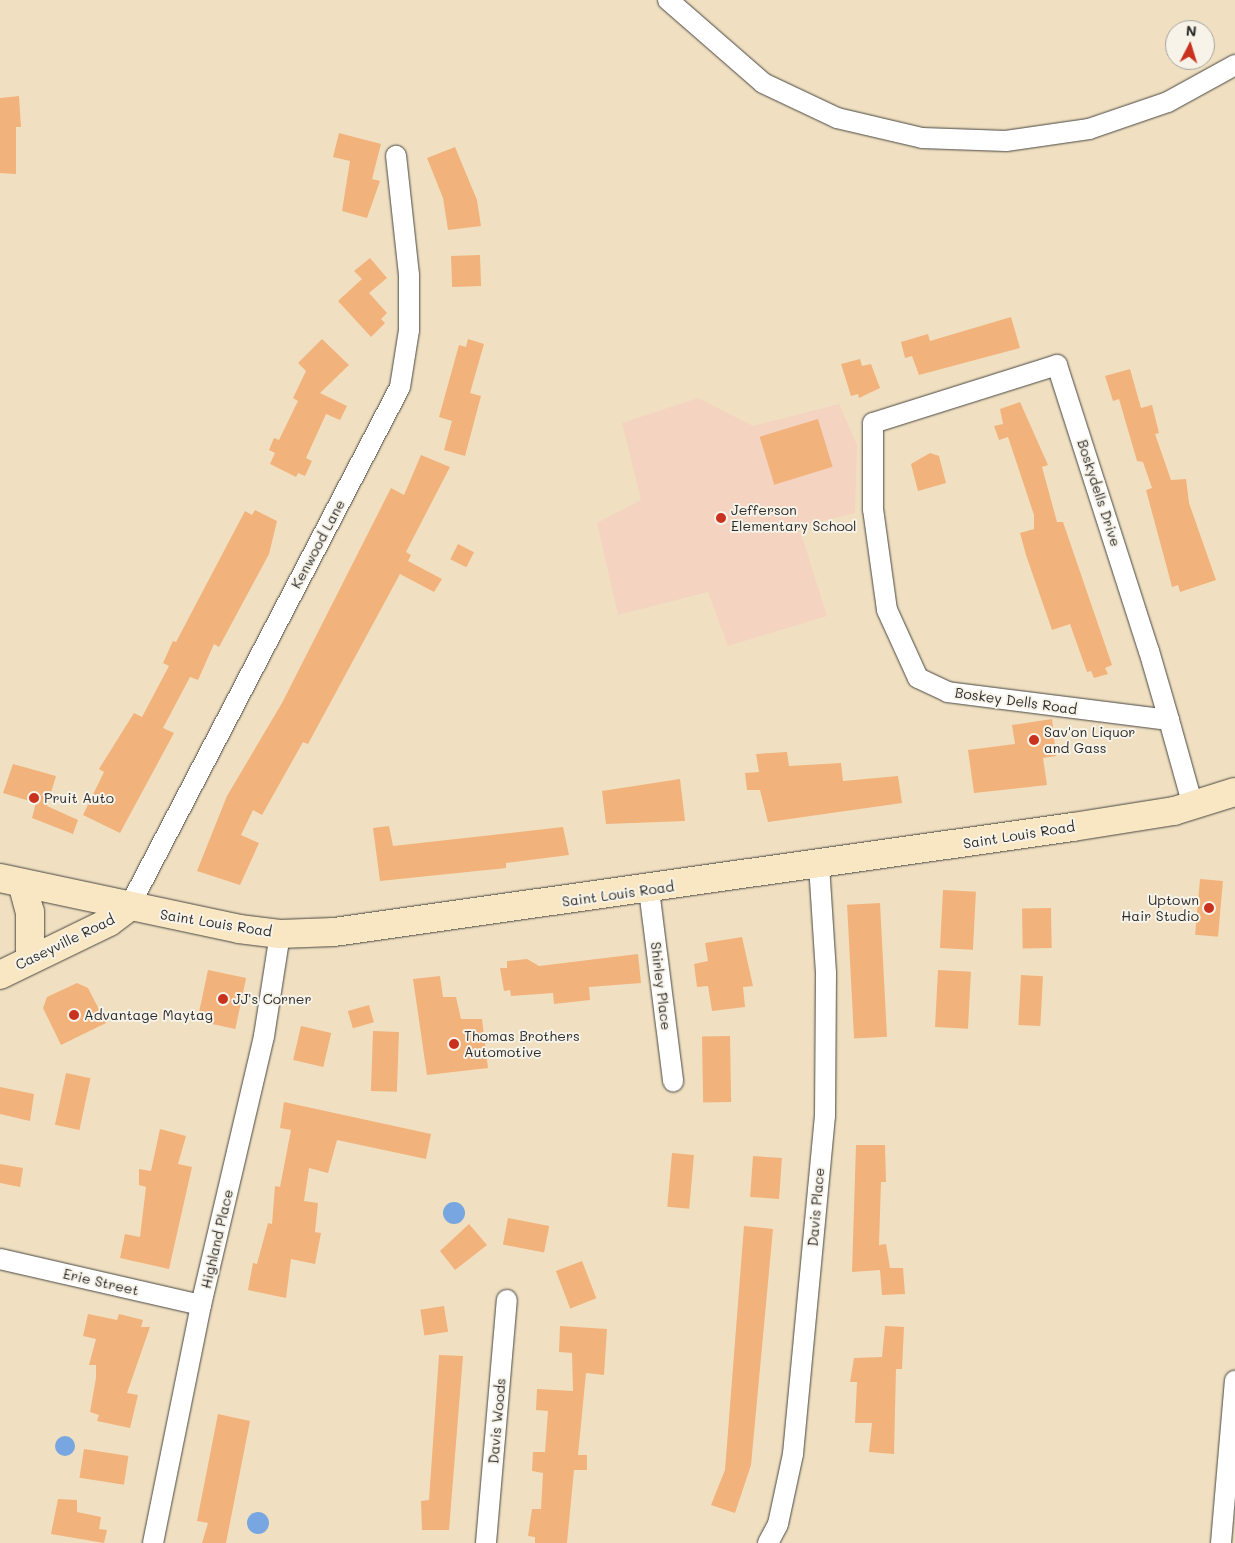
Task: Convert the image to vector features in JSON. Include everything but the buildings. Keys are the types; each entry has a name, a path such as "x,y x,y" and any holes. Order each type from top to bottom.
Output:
{"street":[{"path":"674,2 763,83 837,118 922,138 1006,141 1089,129 1168,102 1235,65"},
{"name":"Kenwood Lane","path":"128,907 400,387 409,330 409,275 396,156"},
{"name":"Boskydells Drive","path":"873,423 1057,365 1169,720 1193,806"},
{"name":"Boskey Dells Road","path":"873,423 873,509 888,610 918,678 948,692 1169,720"},
{"name":"Saint Louis Road","path":"11,881 128,907 280,934 343,931 820,866 1193,806 1235,792"},
{"name":"Davis Place","path":"768,1543 778,1524 793,1454 825,1116 826,973 820,866"},
{"path":"11,881 30,912 30,959"},
{"name":"Shirley Place","path":"649,890 672,1081"},
{"name":"Caseyville Road","path":"0,975 109,922 128,907"},
{"name":"Highland Place","path":"153,1543 201,1305 264,1036 280,934"},
{"name":"Erie Street","path":"0,1259 201,1305"},
{"name":"Davis Woods","path":"486,1543 507,1300"},
{"path":"1221,1543 1235,1380"}],"shaded area":[{"name":"Jefferson Elementary School","path":"698,398 753,426 839,404 857,445 855,513 799,527 827,616 728,646 708,592 618,615 597,523 641,500 622,423"}],"water":[{"path":"454,1202 462,1205 465,1213 462,1221 454,1224 446,1221 443,1213 446,1205"},
{"path":"65,1436 72,1439 75,1446 72,1453 65,1456 58,1453 55,1446 58,1439"},
{"path":"258,1512 266,1515 269,1523 266,1531 258,1534 250,1531 247,1523 250,1515"}],"place":[{"name":"Jefferson Elementary School","path":"721,518"},
{"name":"Sav'on Liquor and Gass","path":"1034,740"},
{"name":"Pruit Auto","path":"34,798"},
{"name":"Uptown Hair Studio","path":"1209,908"},
{"name":"JJ's Corner","path":"223,999"},
{"name":"Advantage Maytag","path":"74,1015"},
{"name":"Thomas Brothers Automotive","path":"454,1044"}]}
